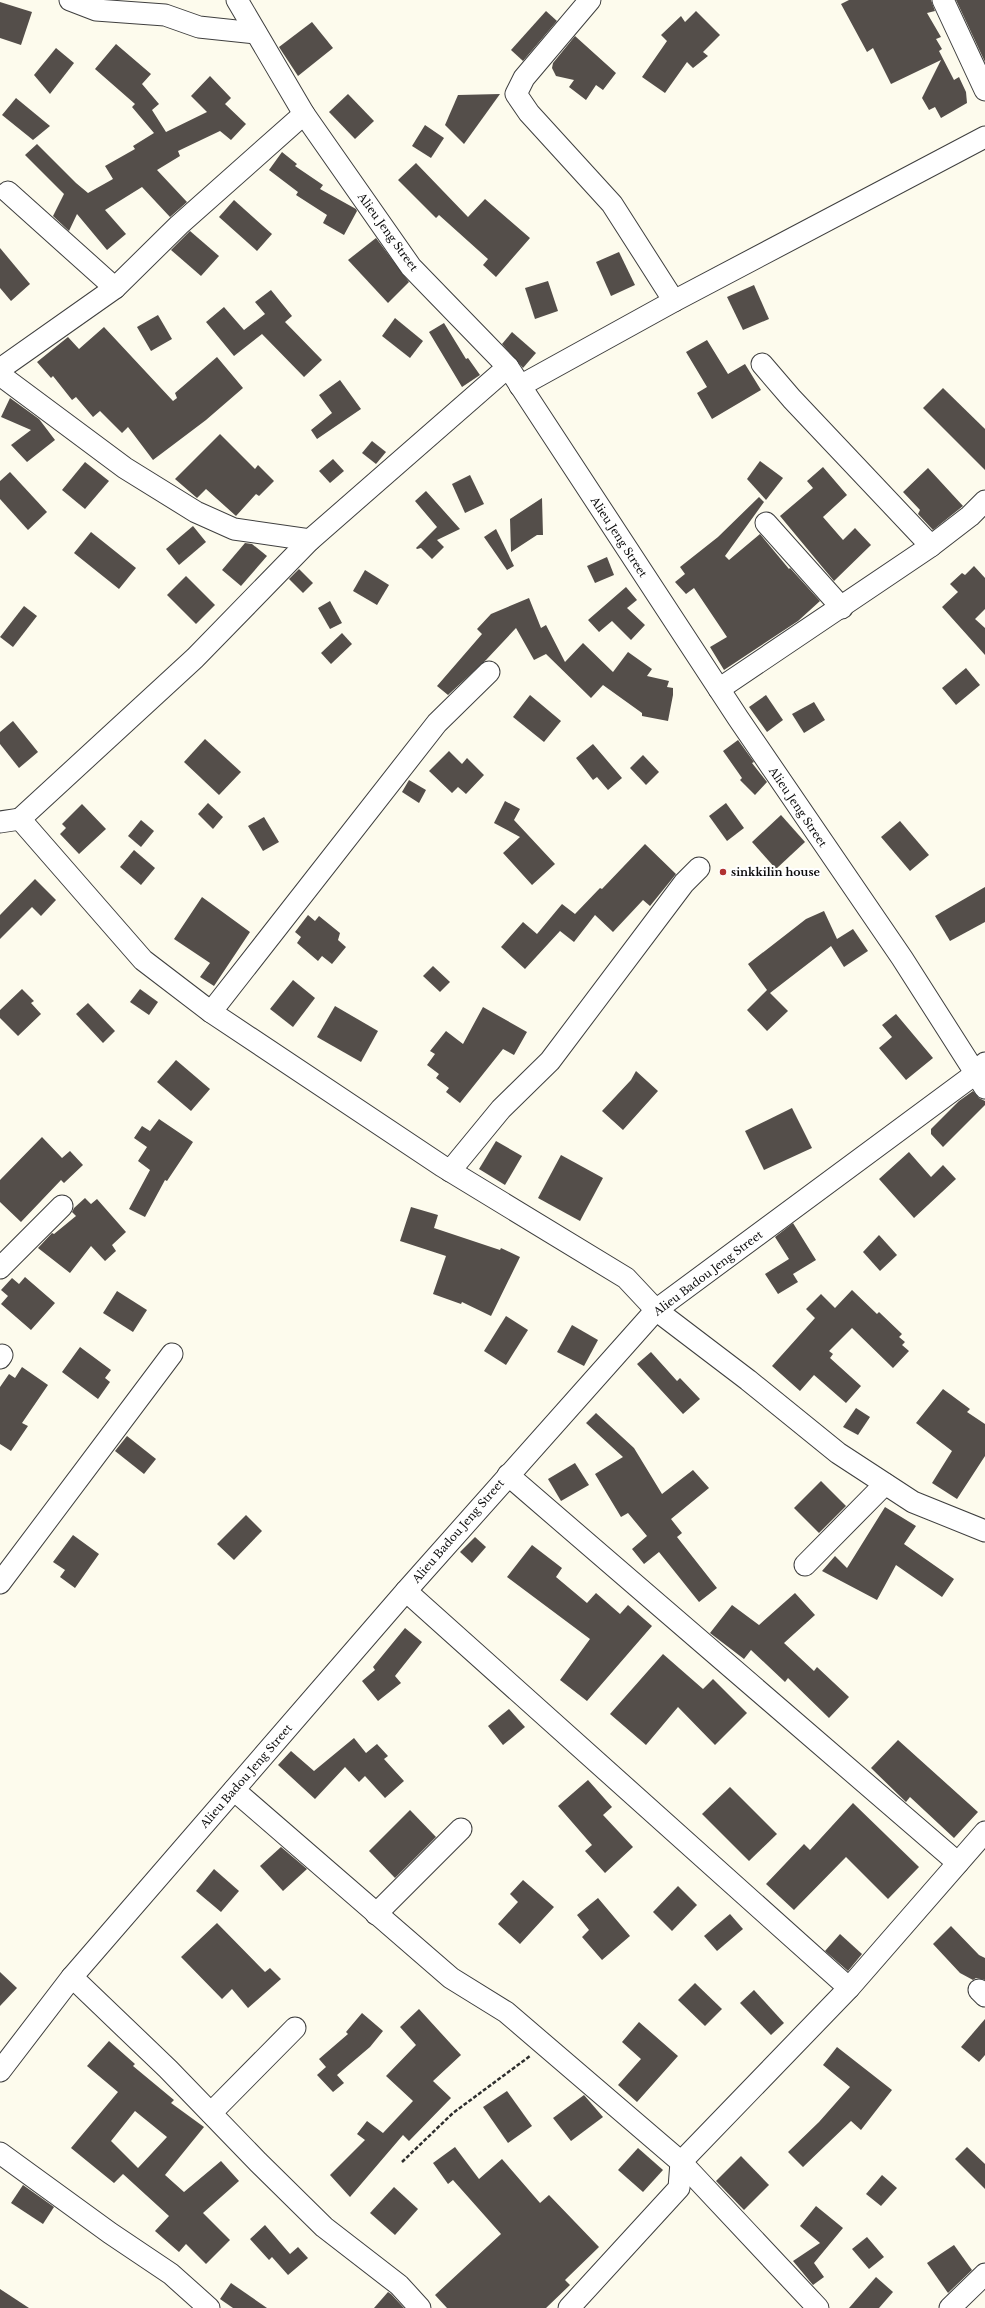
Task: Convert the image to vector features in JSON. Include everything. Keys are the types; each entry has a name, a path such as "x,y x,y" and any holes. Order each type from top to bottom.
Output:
{"street":[{"path":"70,0 96,10 165,15 199,27 256,33"},
{"name":"Alieu Jeng Street","path":"236,0 304,114 411,267 508,367 719,689 982,1075"},
{"path":"590,0 524,78 516,94 529,113 612,204 674,301"},
{"path":"943,0 985,90"},
{"path":"0,370 116,288 180,225 304,114"},
{"path":"520,386 674,301 985,137"},
{"path":"8,192 116,288"},
{"path":"762,364 792,399 931,546"},
{"path":"508,367 310,540 195,658 10,821 143,960 212,1012 450,1171 626,1278 656,1310 748,1380 838,1453 913,1502 985,1531"},
{"path":"0,375 125,468 196,512 234,529 310,540"},
{"path":"719,689 842,608 931,546 985,501"},
{"path":"766,523 842,608"},
{"path":"212,1012 437,723 489,672"},
{"path":"450,1171 501,1110 550,1061 684,883 699,868"},
{"name":"Alieu Badou Jeng Street","path":"0,2071 72,1977 406,1591 656,1310 982,1075"},
{"path":"0,1268 62,1206"},
{"path":"0,1583 172,1354"},
{"path":"508,1475 958,1863"},
{"path":"805,1565 885,1484"},
{"path":"406,1591 849,1988"},
{"path":"234,1790 451,1978 506,2012 681,2162 818,2308"},
{"path":"376,1914 460,1829"},
{"path":"569,2308 679,2188 681,2162 849,1988 985,1832"},
{"path":"72,1977 212,2113 258,2162 324,2227 399,2285 420,2308"},
{"path":"212,2113 295,2028"},
{"path":"0,2153 110,2233 171,2274 209,2308"},
{"path":"950,2308 984,2276"}],"path":[{"path":"402,2162 452,2113 545,2045"}],"building":[{"path":"849,0 931,0 935,11 927,13 941,37 936,39 942,49 939,51 954,80 959,77 966,92 967,103 941,118 935,107 929,110 922,98 941,60 891,84 873,48 867,52 841,4"},
{"path":"956,0 985,0 985,62"},
{"path":"0,2 32,12 21,45 0,38"},
{"path":"546,11 557,21 523,61 511,50"},
{"path":"696,11 720,35 703,52 708,56 693,68 687,62 665,93 642,77 667,41 661,35 681,16 685,22"},
{"path":"312,22 333,48 298,76 279,47"},
{"path":"575,36 616,73 603,90 596,85 586,100 569,87 574,80 556,76 552,68 553,63"},
{"path":"116,44 151,74 142,84 159,104 152,110 166,132 207,112 191,96 210,76 231,98 225,104 246,124 231,140 220,131 178,151 180,156 157,170 187,202 170,217 142,187 105,210 126,234 107,250 77,214 69,231 53,216 64,194 25,155 37,144 88,193 113,179 105,166 135,149 133,146 154,133 132,107 135,104 95,69"},
{"path":"56,48 74,63 50,94 34,75"},
{"path":"348,94 374,121 355,139 329,112"},
{"path":"500,94 464,144 445,125 458,95"},
{"path":"16,98 50,126 33,140 2,115"},
{"path":"425,125 444,138 431,158 412,146"},
{"path":"282,152 297,164 295,166 323,185 320,189 356,209 357,211 344,235 323,223 327,215 296,195 298,192 269,170"},
{"path":"416,163 468,217 485,199 530,238 496,277 483,265 488,259 439,215 436,218 398,180"},
{"path":"234,200 272,234 257,251 219,217"},
{"path":"190,231 219,256 201,276 171,250"},
{"path":"376,238 409,282 388,303 348,260"},
{"path":"0,248 30,284 11,301 0,288"},
{"path":"619,252 635,285 611,296 596,262"},
{"path":"548,281 558,311 535,319 525,288"},
{"path":"754,285 769,319 743,330 727,297"},
{"path":"271,290 292,316 285,322 322,360 304,377 262,334 234,356 206,322 224,307 244,330 265,314 255,302"},
{"path":"158,315 172,339 151,351 137,327"},
{"path":"395,318 423,341 410,358 382,336"},
{"path":"444,323 466,359 468,358 480,375 462,387 429,332"},
{"path":"104,327 173,401 177,398 175,393 217,357 243,388 206,420 153,460 128,427 122,433 100,411 93,417 76,397 72,400 53,376 51,378 37,362 68,337 79,349"},
{"path":"512,332 536,353 523,368 502,344"},
{"path":"707,340 728,374 745,364 761,390 712,419 697,393 707,387 686,352"},
{"path":"340,380 361,409 317,439 311,430 332,413 319,395"},
{"path":"943,388 985,429 985,470 923,408"},
{"path":"10,398 39,419 55,440 27,462 11,445 31,430 1,417"},
{"path":"220,434 255,469 258,465 274,481 259,496 256,494 236,516 206,489 197,498 175,479"},
{"path":"372,441 386,452 376,464 362,453"},
{"path":"333,459 344,471 330,483 319,471"},
{"path":"760,461 783,478 766,500 747,479"},
{"path":"85,462 109,481 85,509 62,490"},
{"path":"823,467 847,495 823,517 843,540 855,528 871,545 834,581 780,516 813,488 807,481"},
{"path":"928,468 963,506 933,530 918,514 920,510 903,492"},
{"path":"10,472 47,512 28,530 0,499 0,481"},
{"path":"470,475 484,504 465,513 452,484"},
{"path":"426,491 460,529 437,540 444,547 432,559 421,548 416,548 437,527 415,501"},
{"path":"759,497 764,502 725,556 729,560 760,534 789,569 790,568 820,601 798,621 724,670 710,647 727,637 694,588 686,594 675,582 685,574 680,567 718,537"},
{"path":"542,498 543,535 537,535 511,552 510,519"},
{"path":"193,526 206,542 179,565 166,549"},
{"path":"496,529 514,566 507,570 484,537"},
{"path":"91,532 136,568 119,589 74,553"},
{"path":"245,543 252,544 267,556 241,586 222,570"},
{"path":"607,557 614,575 595,583 587,566"},
{"path":"974,566 985,578 985,609 975,619 985,628 985,655 942,607 958,592 950,584 962,573 965,575"},
{"path":"299,569 313,583 303,593 289,579"},
{"path":"365,570 389,585 377,605 353,591"},
{"path":"186,576 215,605 196,624 167,595"},
{"path":"626,587 637,600 627,608 645,625 631,640 612,621 599,632 588,620"},
{"path":"529,598 541,628 546,625 565,662 583,643 613,672 628,652 652,669 647,676 669,681 667,687 673,688 673,695 668,721 642,716 642,713 603,685 591,698 546,654 534,660 516,628 486,660 448,695 437,686 482,634 477,629 491,614"},
{"path":"330,601 342,623 330,629 318,608"},
{"path":"24,606 37,616 13,647 0,637"},
{"path":"342,633 352,644 331,664 321,653"},
{"path":"966,668 980,685 956,705 942,688"},
{"path":"530,695 561,721 544,742 513,717"},
{"path":"766,695 783,720 767,732 749,707"},
{"path":"814,702 825,720 804,733 792,714"},
{"path":"13,721 38,752 19,768 0,744 0,732"},
{"path":"205,739 241,772 219,795 184,762"},
{"path":"738,740 754,762 752,763 767,782 755,795 740,780 742,778 723,751"},
{"path":"593,744 622,778 608,790 597,777 593,780 576,758"},
{"path":"449,751 462,764 467,758 484,775 466,794 458,787 452,793 429,771"},
{"path":"643,755 659,772 646,785 630,768"},
{"path":"409,780 426,790 419,803 402,792"},
{"path":"505,801 520,809 514,820 555,864 532,885 503,853 520,837 494,823"},
{"path":"208,803 223,817 213,829 198,814"},
{"path":"726,803 744,828 727,841 709,816"},
{"path":"82,804 106,829 79,854 60,834 66,828 62,824"},
{"path":"781,815 805,842 776,869 752,842"},
{"path":"264,817 279,842 263,851 248,826"},
{"path":"141,820 154,831 141,847 128,836"},
{"path":"900,821 929,855 910,871 881,837"},
{"path":"645,844 676,874 650,906 643,900 613,932 595,915 574,942 560,931 525,969 501,947 523,922 537,934 562,904 575,914 600,888 602,889"},
{"path":"134,850 155,868 141,885 120,867"},
{"path":"35,879 56,900 41,916 32,907 0,939 0,915"},
{"path":"985,887 985,922 950,941 935,916"},
{"path":"202,897 250,932 214,986 200,977 210,963 174,939"},
{"path":"824,911 837,939 853,929 868,951 844,967 831,946 770,993 788,1011 767,1031 747,1010 767,990 748,964 806,919"},
{"path":"308,915 315,921 319,916 340,933 338,940 346,947 332,964 322,956 318,961 297,943 301,937 295,932"},
{"path":"433,966 450,982 440,992 423,976"},
{"path":"293,980 315,998 293,1027 270,1009"},
{"path":"22,989 34,1001 31,1003 41,1014 18,1036 0,1018 0,1010"},
{"path":"140,989 158,1002 149,1015 130,1002"},
{"path":"88,1003 115,1031 103,1043 76,1014"},
{"path":"335,1006 378,1031 361,1062 317,1037"},
{"path":"483,1007 527,1032 514,1055 503,1049 460,1103 446,1092 449,1088 436,1078 439,1074 427,1065 435,1054 430,1051 446,1031 463,1044"},
{"path":"896,1014 933,1058 906,1080 879,1048 892,1037 882,1025"},
{"path":"176,1060 210,1089 191,1111 157,1082"},
{"path":"636,1071 658,1091 623,1130 602,1111 631,1080"},
{"path":"973,1091 979,1098 985,1101 985,1105 943,1147 931,1134 931,1129 959,1101"},
{"path":"792,1108 812,1148 764,1170 745,1131"},
{"path":"159,1119 193,1142 167,1181 165,1180 145,1217 129,1209 150,1170 138,1161 147,1147 134,1138 142,1126 150,1131"},
{"path":"42,1137 62,1158 70,1151 83,1165 64,1183 61,1180 21,1222 0,1202 0,1180"},
{"path":"496,1141 522,1156 505,1185 479,1169"},
{"path":"909,1152 931,1177 943,1165 956,1179 914,1218 879,1179"},
{"path":"561,1155 603,1178 580,1221 538,1198"},
{"path":"85,1198 91,1204 97,1199 126,1232 112,1245 116,1251 105,1261 91,1246 70,1273 38,1248 52,1233 54,1234 76,1216 72,1212 74,1208"},
{"path":"411,1207 438,1215 434,1228 500,1250 501,1248 520,1257 491,1316 462,1302 461,1304 433,1294 446,1256 400,1241"},
{"path":"793,1223 816,1260 793,1274 798,1282 778,1294 765,1274 789,1259 775,1237"},
{"path":"879,1235 897,1255 880,1271 863,1252"},
{"path":"25,1277 55,1303 31,1330 1,1304 8,1296 1,1290 12,1278 19,1284"},
{"path":"852,1290 877,1314 879,1312 902,1334 899,1337 905,1342 902,1345 909,1351 893,1368 852,1328 829,1351 833,1354 830,1358 861,1386 846,1403 814,1375 800,1391 772,1366 815,1318 806,1309 821,1294 835,1308"},
{"path":"117,1291 147,1310 133,1332 103,1313"},
{"path":"506,1316 528,1330 506,1365 484,1351"},
{"path":"572,1325 598,1340 584,1366 557,1352"},
{"path":"80,1347 111,1370 105,1378 110,1382 98,1399 62,1372"},
{"path":"651,1352 677,1381 680,1378 700,1399 683,1414 637,1364"},
{"path":"22,1367 48,1385 22,1423 28,1426 11,1451 0,1444 0,1387 9,1374 15,1378"},
{"path":"943,1389 970,1409 967,1412 985,1424 985,1456 957,1499 932,1483 952,1451 916,1423"},
{"path":"856,1408 870,1417 858,1435 843,1427"},
{"path":"596,1413 634,1448 662,1494 693,1470 709,1488 671,1519 682,1533 677,1537 717,1588 699,1602 659,1552 644,1564 632,1549 647,1536 628,1513 621,1517 595,1474 623,1457 586,1423"},
{"path":"127,1436 156,1459 144,1474 115,1451"},
{"path":"575,1463 589,1485 561,1501 548,1479"},
{"path":"821,1481 846,1506 819,1533 794,1508"},
{"path":"885,1507 916,1526 904,1544 954,1579 942,1597 896,1565 877,1600 822,1571 835,1556 847,1568"},
{"path":"246,1515 262,1531 234,1560 217,1544"},
{"path":"73,1535 99,1554 75,1588 60,1577 65,1570 53,1562"},
{"path":"475,1537 486,1547 472,1563 460,1552"},
{"path":"532,1545 562,1568 556,1577 587,1603 596,1593 620,1614 628,1605 652,1626 587,1701 560,1680 590,1639 507,1577"},
{"path":"795,1593 815,1615 784,1643 814,1671 817,1667 849,1697 829,1718 788,1678 785,1682 751,1650 744,1659 710,1633 732,1605 759,1625"},
{"path":"405,1628 422,1642 395,1676 401,1683 378,1701 362,1681 375,1670 373,1667"},
{"path":"663,1654 703,1689 713,1679 747,1713 715,1745 678,1707 646,1745 610,1714"},
{"path":"509,1709 525,1727 503,1745 488,1726"},
{"path":"354,1738 366,1753 377,1744 388,1756 384,1759 404,1781 385,1798 365,1776 359,1782 345,1767 315,1799 278,1765 291,1751 314,1771"},
{"path":"898,1740 978,1812 954,1838 910,1797 906,1802 871,1768"},
{"path":"588,1780 612,1807 603,1815 633,1847 605,1873 585,1851 592,1845 558,1806"},
{"path":"730,1787 777,1834 749,1861 702,1814"},
{"path":"853,1803 919,1867 888,1899 846,1857 794,1910 766,1884 804,1844 810,1850"},
{"path":"410,1810 436,1837 395,1878 369,1851"},
{"path":"281,1847 307,1869 283,1891 260,1866"},
{"path":"214,1869 239,1891 221,1912 196,1891"},
{"path":"523,1880 554,1907 520,1944 498,1924 518,1902 510,1894"},
{"path":"678,1886 697,1905 672,1931 653,1912"},
{"path":"598,1898 630,1936 602,1960 582,1937 589,1930 577,1915"},
{"path":"730,1914 743,1929 717,1951 704,1936"},
{"path":"217,1923 265,1972 270,1968 281,1979 248,2008 232,1989 222,1999 181,1957"},
{"path":"951,1926 979,1955 985,1958 985,1980 976,1978 973,1980 960,1973 933,1944"},
{"path":"840,1934 862,1954 848,1971 825,1951"},
{"path":"0,1972 17,1988 0,2006"},
{"path":"695,1983 722,2009 705,2026 678,2000"},
{"path":"754,1990 784,2023 771,2035 740,2003"},
{"path":"419,2009 461,2055 433,2081 451,2098 409,2141 403,2135 350,2197 330,2175 365,2140 357,2134 367,2121 383,2133 413,2101 386,2076 416,2045 400,2027"},
{"path":"362,2013 383,2031 370,2047 337,2075 344,2083 333,2092 317,2075 326,2067 319,2059 348,2034 346,2032"},
{"path":"985,2019 985,2055 979,2062 961,2047"},
{"path":"639,2022 678,2056 637,2102 618,2085 641,2059 622,2042"},
{"path":"109,2041 135,2064 133,2066 174,2100 171,2103 204,2127 165,2175 184,2192 221,2161 239,2181 203,2213 230,2240 206,2264 186,2244 179,2252 155,2231 169,2216 123,2174 114,2183 71,2148 118,2092 87,2066","holes":["135,2111 167,2137 138,2168 111,2141"]},
{"path":"837,2047 892,2090 861,2130 851,2121 803,2167 788,2152 819,2122 850,2087 823,2065"},
{"path":"507,2091 532,2126 508,2143 483,2107"},
{"path":"584,2095 603,2117 571,2141 553,2118"},
{"path":"455,2147 479,2179 502,2159 540,2203 549,2195 599,2247 565,2280 570,2285 546,2308 447,2308 435,2295 501,2234 453,2180 448,2184 433,2163"},
{"path":"967,2147 985,2164 985,2189 955,2159"},
{"path":"638,2148 663,2170 643,2192 618,2170"},
{"path":"741,2156 769,2185 744,2210 716,2181"},
{"path":"882,2175 897,2188 881,2206 866,2194"},
{"path":"23,2185 54,2207 43,2224 11,2203"},
{"path":"394,2187 418,2209 395,2235 370,2213"},
{"path":"816,2206 843,2228 814,2263 824,2277 813,2285 793,2261 820,2243 800,2226"},
{"path":"265,2225 290,2254 298,2247 308,2258 288,2275 272,2257 269,2260 250,2239"},
{"path":"867,2237 884,2257 869,2269 852,2249"},
{"path":"954,2245 972,2270 948,2293 927,2263"},
{"path":"876,2277 893,2292 879,2308 849,2308"},
{"path":"231,2283 267,2308 233,2308 220,2299"},
{"path":"0,2289 29,2308 0,2308"},
{"path":"388,2292 391,2294 404,2308 374,2308"}],"place":[{"name":"sinkkilin house","path":"723,872"}]}
